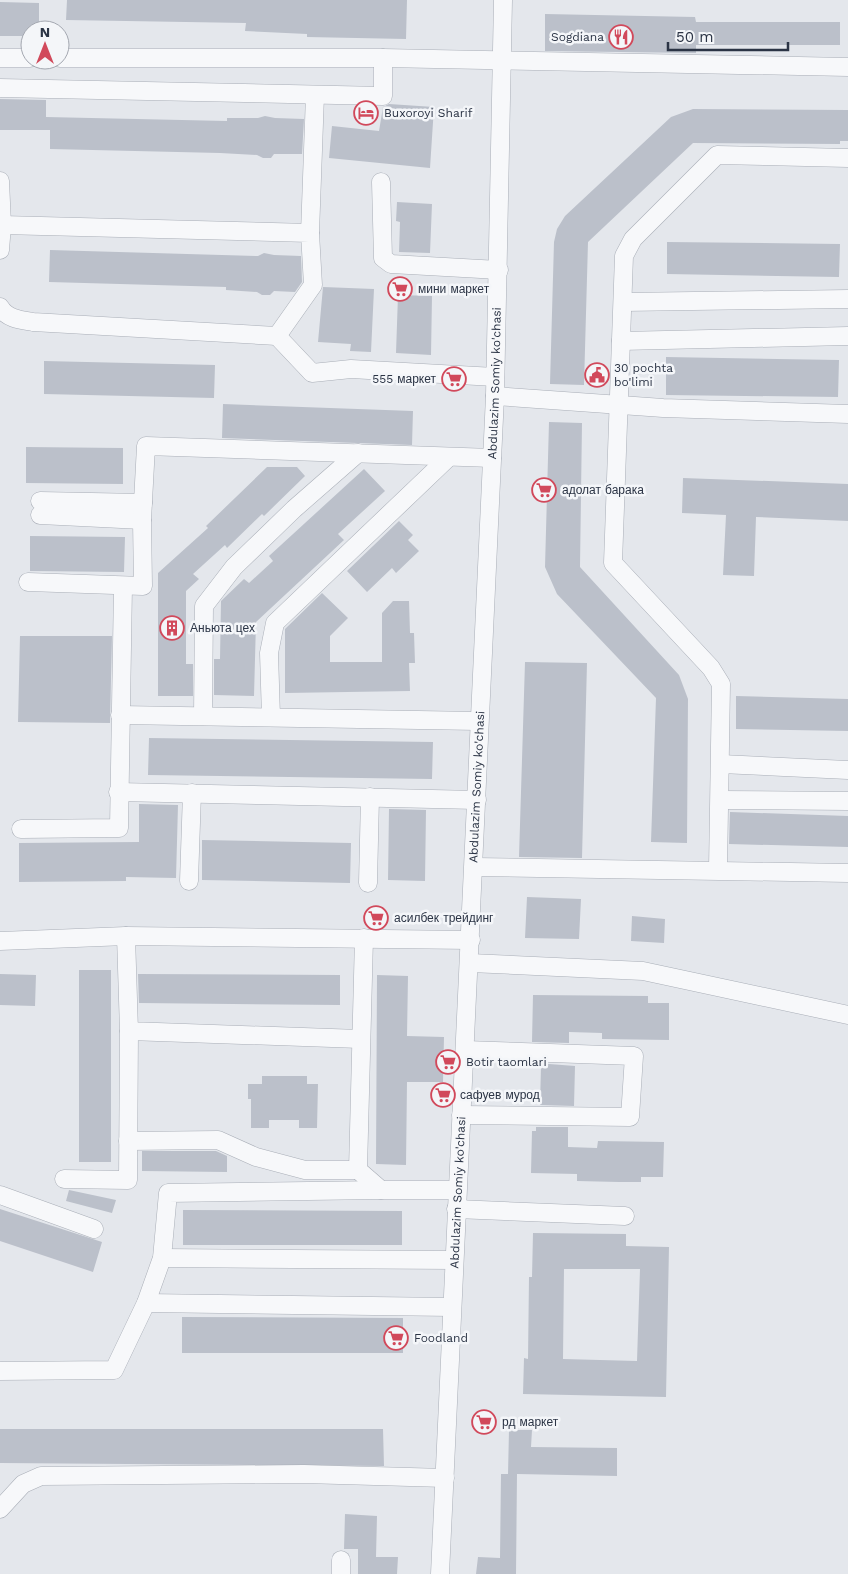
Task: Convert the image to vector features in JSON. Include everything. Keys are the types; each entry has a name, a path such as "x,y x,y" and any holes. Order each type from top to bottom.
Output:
{"street":[{"name":"Abdulazim Somiy ko'chasi","path":"440,1574 456,1209 471,940 477,800 478,721 492,458 499,270 503,0"},
{"path":"0,58 20,58"},
{"path":"70,58 383,58 848,68"},
{"path":"0,88 383,96 383,58"},
{"path":"277,336 313,284 310,233 315,95"},
{"path":"718,870 721,684 711,668 613,563 624,256 633,239 717,155 848,158"},
{"path":"0,181 2,226 0,250"},
{"path":"381,182 383,258 391,264 499,270"},
{"path":"2,226 310,233"},
{"path":"623,302 848,299"},
{"path":"0,307 3,312 17,320 33,322 277,336 312,373 351,369 495,377"},
{"path":"621,341 848,336"},
{"path":"494,396 663,408 848,414"},
{"path":"28,582 143,586 142,511 146,446 492,458"},
{"path":"203,716 204,606 234,567 358,453"},
{"path":"271,717 269,654 274,623 449,456"},
{"path":"40,508 142,511"},
{"path":"21,829 119,828 122,586"},
{"path":"120,715 478,721"},
{"path":"721,764 848,770"},
{"path":"118,792 477,800"},
{"path":"189,880 192,793"},
{"path":"368,883 370,797"},
{"path":"720,800 848,801"},
{"path":"474,867 848,873"},
{"path":"0,941 126,936 471,940"},
{"path":"64,1179 128,1180 129,1031 126,936"},
{"path":"358,1170 364,938"},
{"path":"470,962 643,971 848,1015"},
{"path":"129,1031 360,1040"},
{"path":"461,1114 630,1117 634,1056 465,1050"},
{"path":"128,1141 218,1140 256,1157 305,1170 358,1170 381,1190"},
{"path":"0,1371 114,1370 146,1303 162,1258 168,1193 457,1190"},
{"path":"0,1195 94,1229"},
{"path":"456,1209 625,1216"},
{"path":"162,1258 454,1260"},
{"path":"146,1303 452,1307"},
{"path":"0,1509 23,1484 41,1476 304,1474 445,1478"}],"building":[{"path":"67,0 407,0 406,39 307,37 307,34 245,31 246,23 66,20"},
{"path":"0,2 39,3 39,20 20,20 20,36 0,36"},
{"name":"Sogdiana","path":"545,14 695,17 696,22 840,22 840,45 696,45 696,53 545,51"},
{"path":"0,99 46,100 46,117 227,121 227,118 258,118 265,116 304,119 302,154 274,154 271,158 263,158 257,155 220,153 50,149 50,130 0,130"},
{"path":"389,104 434,107 430,168 329,158 332,126 379,131 383,107"},
{"path":"693,109 848,110 848,141 840,141 840,144 693,143 588,242 584,385 550,384 554,242 557,229 565,216 671,117"},
{"path":"397,202 432,204 430,253 399,252 400,222 396,221"},
{"path":"667,242 840,244 839,277 667,274"},
{"path":"50,250 258,256 264,253 301,256 302,282 295,292 274,291 270,295 262,295 257,292 226,290 226,287 49,282"},
{"path":"323,287 374,289 371,352 350,351 351,344 318,342"},
{"path":"398,295 432,296 431,355 396,353"},
{"path":"666,357 839,360 838,397 666,395"},
{"path":"44,361 215,365 214,398 44,394"},
{"path":"223,404 413,411 412,445 222,438"},
{"path":"549,422 582,423 580,567 679,675 688,699 687,843 651,842 656,698 557,594 545,567"},
{"path":"26,447 123,448 123,484 26,483"},
{"path":"267,467 297,467 305,476 264,516 262,514 227,548 225,545 193,574 199,579 186,591 186,664 193,664 193,696 158,696 158,573 208,528 206,526"},
{"path":"364,469 385,491 338,534 344,540 256,622 254,696 214,695 214,659 220,659 221,601 244,579 249,583 273,561 269,556"},
{"path":"683,478 848,484 848,521 756,517 754,576 723,575 726,515 682,513"},
{"path":"399,521 413,535 408,540 419,551 396,573 392,568 367,592 347,571"},
{"path":"30,536 125,537 124,572 30,571"},
{"path":"322,593 348,618 330,636 330,662 382,662 382,613 393,601 409,601 410,633 414,633 415,663 409,663 410,691 285,693 285,629"},
{"path":"20,636 112,636 110,723 18,722"},
{"path":"525,662 587,663 582,858 519,857"},
{"path":"736,696 848,699 848,731 736,729"},
{"path":"149,738 433,742 432,779 148,775"},
{"path":"139,804 178,805 176,878 126,877 126,881 19,882 19,843 139,842"},
{"path":"389,809 426,810 425,881 388,880"},
{"path":"730,812 848,816 848,847 729,844"},
{"path":"202,840 351,843 350,883 202,880"},
{"path":"527,897 581,899 579,939 525,938"},
{"path":"632,916 665,919 664,943 631,941"},
{"path":"79,970 111,970 111,1162 79,1162"},
{"path":"0,974 36,975 35,1006 0,1005"},
{"path":"138,974 340,975 340,1005 139,1003"},
{"path":"377,975 408,976 407,1036 444,1037 443,1082 407,1082 406,1165 376,1164"},
{"path":"533,995 648,996 648,1003 669,1003 669,1040 602,1039 602,1033 569,1032 569,1043 532,1042"},
{"path":"536,1063 575,1066 574,1106 540,1105 541,1066 536,1066"},
{"path":"262,1076 307,1076 307,1084 318,1084 317,1128 299,1128 299,1120 269,1120 269,1128 251,1128 251,1099 248,1099 248,1084 262,1084"},
{"path":"536,1127 568,1127 568,1147 597,1148 598,1141 664,1142 663,1177 641,1177 641,1182 577,1181 577,1174 531,1173 532,1131 536,1131"},
{"path":"142,1151 216,1151 227,1156 227,1172 142,1171"},
{"path":"69,1190 116,1200 112,1213 66,1201"},
{"path":"0,1209 102,1242 93,1272 0,1241"},
{"path":"183,1210 402,1211 402,1245 183,1245"},
{"path":"533,1233 626,1234 626,1246 669,1247 666,1397 523,1394 524,1358 528,1359 529,1277 532,1277","holes":["564,1269 640,1269 637,1361 563,1359"]},
{"path":"182,1317 403,1318 403,1353 182,1353"},
{"path":"0,1429 383,1429 384,1466 0,1463"},
{"path":"509,1430 532,1430 531,1447 617,1448 617,1476 517,1474 516,1574 476,1574 478,1557 500,1558 501,1474 508,1474"},
{"path":"345,1514 377,1516 376,1557 398,1557 397,1574 358,1574 358,1549 344,1549"}],"place":[{"name":"Sogdiana","path":"621,37"},
{"name":"Buxoroyi Sharif","path":"366,113"},
{"name":"мини маркет","path":"400,289"},
{"name":"30 pochta bo'limi","path":"597,375"},
{"name":"555 маркет","path":"454,379"},
{"name":"адолат барака","path":"544,490"},
{"name":"Аньюта цех","path":"172,628"},
{"name":"асилбек трейдинг","path":"376,918"},
{"name":"Botir taomlari","path":"448,1062"},
{"name":"сафуев мурод","path":"443,1095"},
{"name":"Foodland","path":"396,1338"},
{"name":"рд маркет","path":"484,1422"}]}
